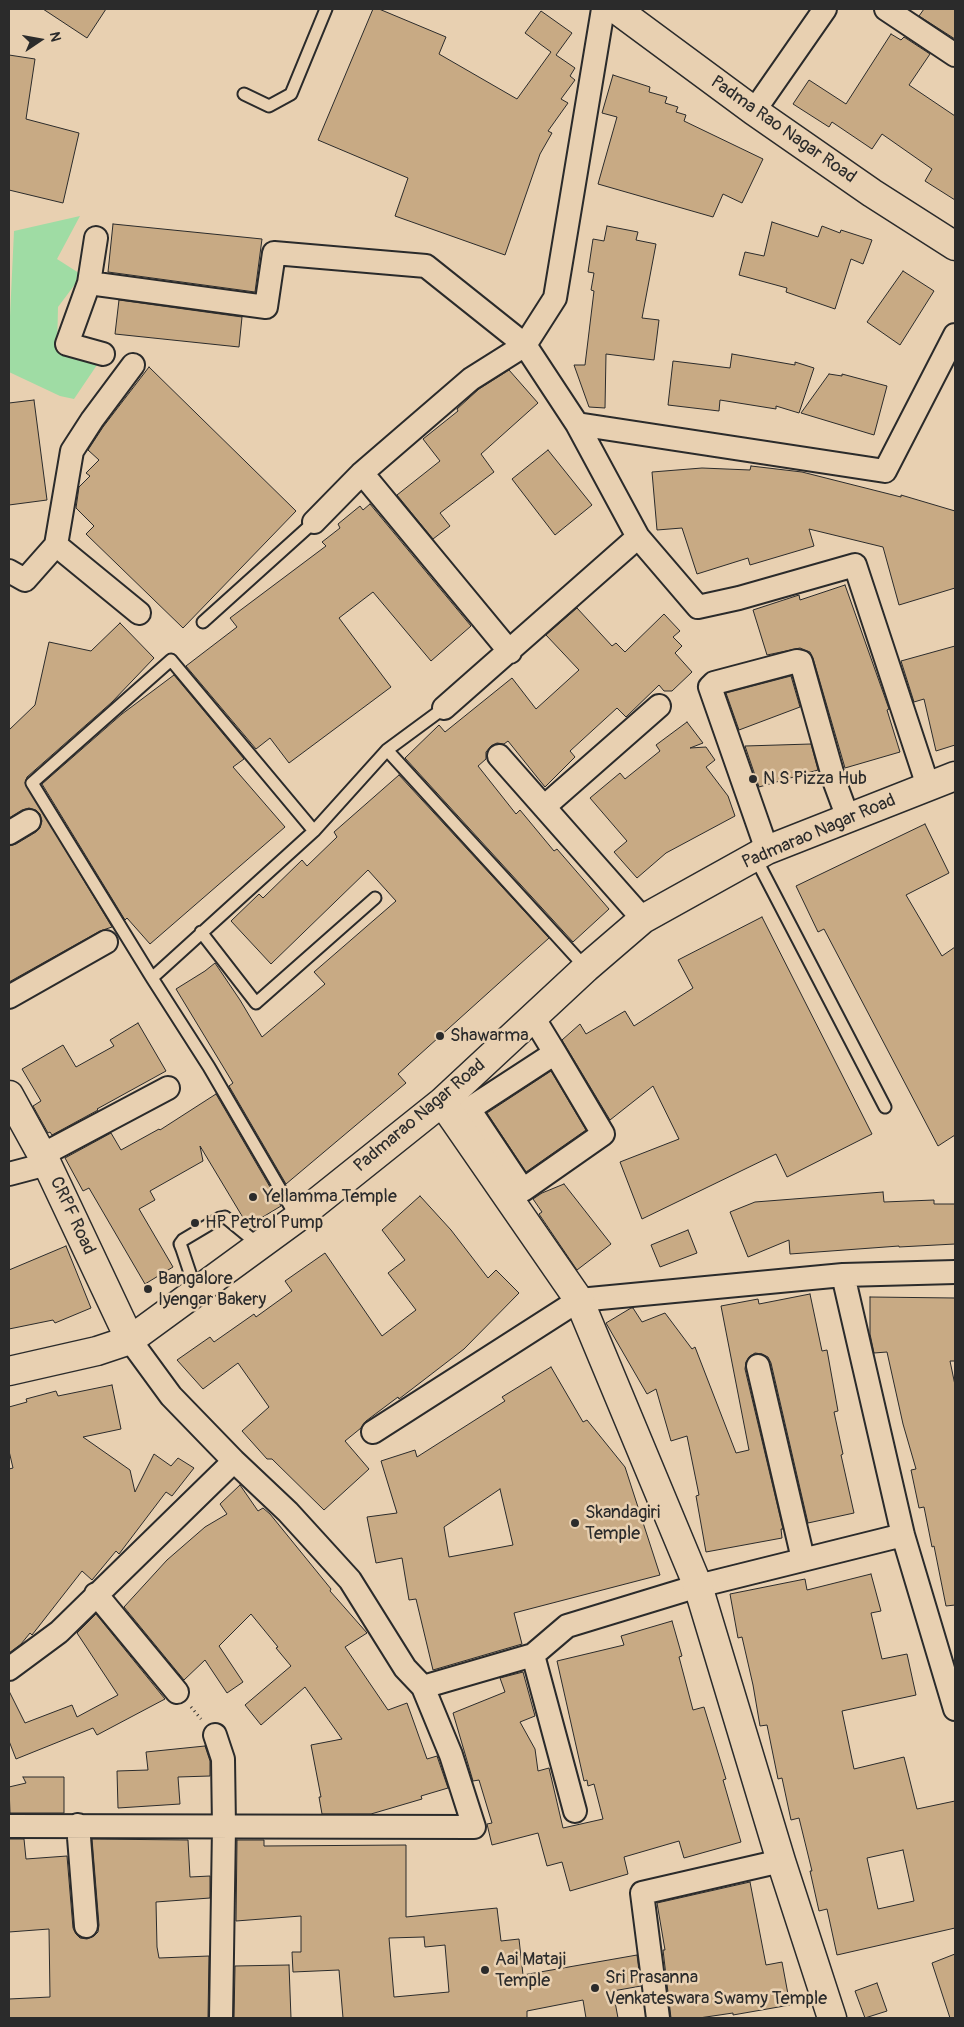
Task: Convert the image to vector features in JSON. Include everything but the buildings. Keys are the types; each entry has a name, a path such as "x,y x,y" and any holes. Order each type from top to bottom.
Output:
{"street":[{"path":"314,522 362,473 471,379 525,345 555,298 603,9"},
{"name":"Padma Rao Nagar Road","path":"616,9 872,193 955,246"},
{"path":"754,110 825,9"},
{"path":"886,9 955,55"},
{"path":"96,238 89,283 68,344 103,354"},
{"path":"89,283 266,307 274,254 426,266 525,345 577,424 638,536 698,607 739,598 855,565 928,786"},
{"path":"577,424 885,471 955,335"},
{"path":"9,570 25,580 56,545 72,451 92,420 134,365"},
{"path":"362,473 510,652"},
{"path":"444,708 510,652 638,536"},
{"path":"56,545 139,613"},
{"path":"761,854 710,688 714,682 797,661 801,662 835,783 848,818"},
{"path":"544,807 659,706"},
{"path":"499,756 643,919"},
{"name":"Padmarao Nagar Road","path":"9,1371 97,1351 130,1340 297,1218 442,1102 586,968 643,919 761,854 955,776"},
{"path":"9,833 29,820"},
{"path":"9,997 106,942"},
{"path":"533,1017 555,1053 603,1134 523,1190 469,1108 555,1053"},
{"path":"9,1174 45,1159 168,1088"},
{"name":"CRPF Road","path":"9,1095 45,1159 130,1340"},
{"path":"442,1102 579,1300 698,1586 781,1862 832,2018"},
{"path":"373,1432 579,1300 843,1275 955,1272"},
{"path":"843,1275 903,1535 955,1709"},
{"path":"9,1826 78,1824 474,1827 451,1755 423,1687 404,1668 350,1580 288,1512 234,1461 171,1396 130,1340"},
{"path":"758,1366 803,1559"},
{"path":"9,1669 59,1632 234,1461"},
{"path":"423,1687 534,1655 567,1626 698,1586 903,1535"},
{"path":"96,1594 177,1692"},
{"path":"534,1655 575,1812"},
{"path":"215,1735 223,1759 224,1826 221,2018"},
{"path":"78,1824 86,1926"},
{"path":"658,2018 642,1893 781,1862"}],"lane":[{"path":"244,94 269,106 291,94 326,9"},
{"path":"203,622 314,522"},
{"path":"297,1218 209,1067 32,783 171,660 314,831"},
{"path":"152,978 314,831 387,750 444,708"},
{"path":"387,750 586,968"},
{"path":"761,854 885,1108"},
{"path":"201,932 256,1003 375,898"},
{"path":"196,1292 180,1244 183,1240 220,1218 225,1218 258,1245"}],"path":[{"path":"177,1692 215,1735"}],"green space":[{"path":"80,216 57,259 82,275 58,307 57,350 101,359 74,399 60,396 9,372 9,338 14,231"}],"place":[{"name":"N S Pizza Hub","path":"753,779"},
{"name":"Shawarma","path":"440,1036"},
{"name":"Yellamma Temple","path":"253,1197"},
{"name":"HP Petrol Pump","path":"195,1223"},
{"name":"Bangalore Iyengar Bakery","path":"148,1289"},
{"name":"Skandagiri Temple","path":"575,1523"},
{"name":"Aai Mataji Temple","path":"485,1970"},
{"name":"Sri Prasanna Venkateswara Swamy Temple","path":"595,1988"}]}
